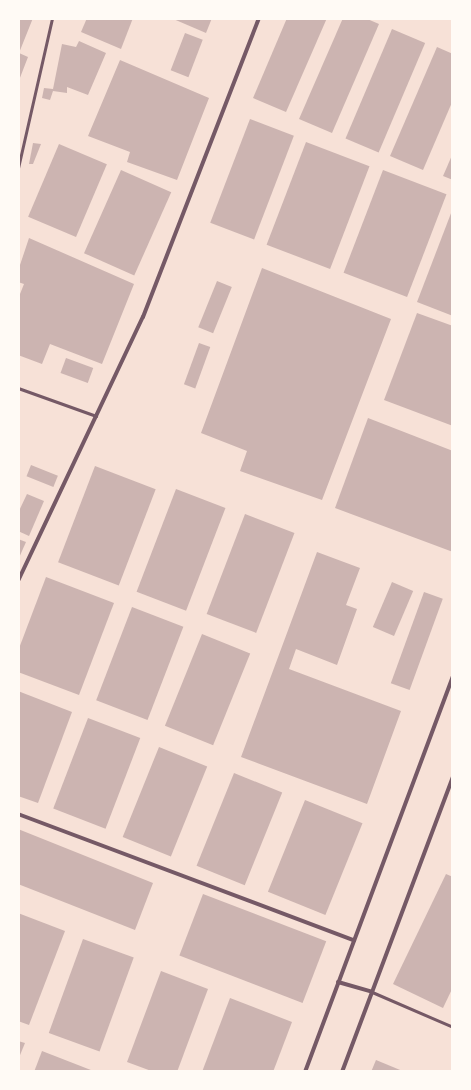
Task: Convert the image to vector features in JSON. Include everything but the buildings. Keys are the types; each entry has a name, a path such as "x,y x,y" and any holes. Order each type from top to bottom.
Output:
{"street":[{"path":"18,168 52,18"},
{"path":"18,581 143,317 259,18"},
{"path":"18,388 96,416"},
{"path":"305,1072 453,676"},
{"path":"342,1072 453,776"},
{"path":"18,814 354,940"},
{"path":"338,982 372,992 453,1027"}]}
